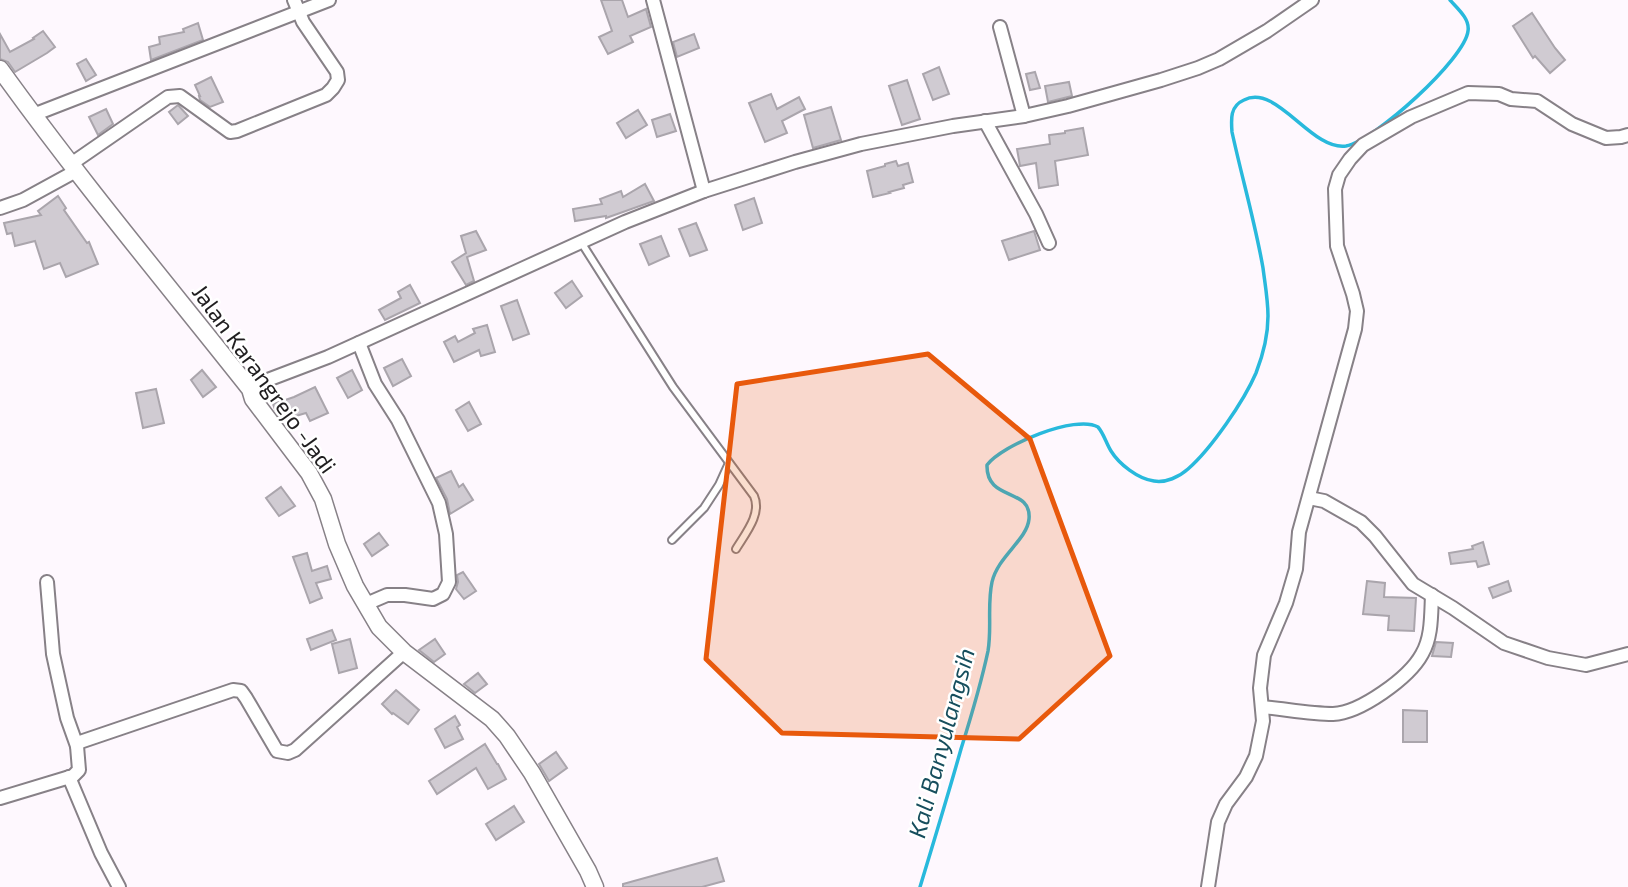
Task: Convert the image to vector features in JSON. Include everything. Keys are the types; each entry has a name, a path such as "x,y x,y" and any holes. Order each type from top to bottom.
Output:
{"street":[{"path":"33,115 296,5 328,0"},
{"path":"653,0 704,191"},
{"path":"250,389 328,357 625,222 704,191 861,144 953,126 1024,116 1198,68 1255,38 1312,0"},
{"path":"0,208 23,200 74,167 168,97 180,96 230,132 326,95 338,80 337,72 310,33 296,5"},
{"path":"1000,27 1024,116"},
{"name":"Jalan Karangrejo -Jadi","path":"0,69 33,115 250,389 253,399 309,473 323,499 337,544 355,586 379,626 404,652 492,719 532,773 595,887"},
{"path":"1208,887 1218,822 1256,756 1263,721 1261,688 1264,656 1286,603 1296,569 1299,532 1354,329 1357,311 1337,246 1335,189 1339,176 1363,145 1411,117 1468,93 1499,94 1511,99 1537,101 1572,124 1606,138 1628,135"},
{"path":"985,121 1049,243"},
{"path":"359,343 375,384 398,421 439,503 446,534 449,582 443,594 433,599 387,595 366,604"},
{"path":"1309,498 1324,500 1361,522 1413,584 1504,643 1548,659 1586,665 1628,654"},
{"path":"0,798 73,776 79,770 77,746 67,718 53,654 47,582"},
{"path":"1262,707 1335,714 1363,704 1393,686 1422,654 1430,625 1432,595"},
{"path":"77,746 80,742 233,690 241,691 277,751 288,753 295,750 404,652"},
{"path":"69,777 101,853 119,887"}],"lane":[{"path":"581,242 673,387 754,496 757,507 753,519 736,549"},
{"path":"672,540 704,508 729,463"}],"highlighted area":[{"path":"928,354 1030,439 1110,656 1019,739 782,733 706,659 737,384"}],"building":[{"path":"601,0 622,0 628,17 646,9 651,27 630,36 633,42 608,54 599,37 612,31"},
{"path":"1532,13 1565,60 1550,73 1535,56 1533,58 1513,26"},
{"path":"198,23 203,40 151,60 149,47 160,44 159,37 184,32 183,29"},
{"path":"43,31 55,47 47,53 15,72 8,62 0,59 0,34 10,52"},
{"path":"694,34 699,48 677,57 673,42"},
{"path":"86,59 96,75 86,81 77,64"},
{"path":"939,67 949,94 933,100 923,74"},
{"path":"1035,72 1040,88 1030,90 1026,74"},
{"path":"211,77 223,102 210,107 200,100 195,85"},
{"path":"907,80 920,119 902,125 889,86"},
{"path":"1069,82 1072,96 1048,102 1045,86"},
{"path":"771,94 777,109 799,97 805,109 782,121 787,133 765,142 749,103"},
{"path":"178,105 188,116 178,124 169,112"},
{"path":"831,107 841,140 813,148 804,115"},
{"path":"106,109 113,124 98,135 89,117"},
{"path":"638,110 647,125 626,138 617,123"},
{"path":"670,114 676,131 657,137 652,120"},
{"path":"1083,128 1088,155 1055,161 1058,185 1039,188 1036,163 1020,166 1017,149 1050,144 1049,135"},
{"path":"896,161 898,166 908,163 913,182 903,185 904,188 873,197 867,171"},
{"path":"645,184 654,201 606,218 575,221 573,209 602,204 600,199 621,191 623,197"},
{"path":"58,196 66,208 64,210 87,243 89,242 98,264 66,277 60,263 44,269 35,241 15,246 12,233 7,234 4,223 41,215 38,211"},
{"path":"754,198 762,223 743,230 735,205"},
{"path":"696,223 707,250 690,256 679,229"},
{"path":"476,231 486,250 467,257 474,281 466,285 452,262 466,253 461,236"},
{"path":"1034,231 1040,250 1009,260 1002,241"},
{"path":"661,236 669,256 649,265 640,244"},
{"path":"572,281 582,296 566,308 555,293"},
{"path":"410,285 420,303 385,320 379,310 401,298 398,292"},
{"path":"517,300 529,334 513,340 501,306"},
{"path":"487,325 495,352 481,356 479,350 454,362 444,342 455,336 458,342 475,333 473,329"},
{"path":"402,359 411,376 393,386 384,368"},
{"path":"202,370 216,387 203,397 191,380"},
{"path":"352,370 362,390 348,398 337,378"},
{"path":"315,387 328,413 310,421 306,413 282,420 273,404"},
{"path":"156,389 164,423 143,428 136,393"},
{"path":"469,402 481,424 468,431 456,410"},
{"path":"451,471 459,487 463,484 473,500 450,514 447,499 436,478"},
{"path":"281,487 295,506 279,516 266,498"},
{"path":"379,533 388,545 372,556 364,544"},
{"path":"1483,542 1489,564 1478,567 1476,561 1451,564 1449,553 1473,549 1472,546"},
{"path":"307,553 312,571 327,566 331,579 316,583 322,598 310,603 293,557"},
{"path":"463,572 476,591 464,599 456,589 457,575"},
{"path":"1367,581 1385,583 1384,597 1416,598 1414,631 1388,630 1389,616 1363,614"},
{"path":"1508,581 1511,591 1493,598 1489,588"},
{"path":"332,630 336,640 311,650 307,639"},
{"path":"350,639 357,668 339,673 332,644"},
{"path":"435,639 445,654 434,662 419,650"},
{"path":"1436,642 1453,643 1451,657 1432,656"},
{"path":"478,673 487,684 475,693 464,684"},
{"path":"396,690 419,710 408,724 382,704"},
{"path":"1403,710 1427,711 1427,742 1403,742"},
{"path":"455,716 463,739 445,748 435,729"},
{"path":"485,744 506,779 488,789 476,768 437,794 429,781"},
{"path":"556,752 567,768 549,781 539,764"},
{"path":"514,806 524,822 496,840 486,824"},
{"path":"717,858 724,881 702,887 623,887 623,884"}],"waterway":[{"name":"Kali Banyulangsih","path":"920,887 985,663 989,642 992,582 1000,564 1023,534 1029,519 1024,502 994,485 987,465 1008,449 1040,434 1057,428 1088,424 1098,427 1114,456 1124,466 1148,480 1172,479 1197,460 1244,397 1261,359 1267,331 1268,304 1263,268 1232,132 1234,109 1244,100 1256,97 1282,108 1320,139 1333,145 1346,146 1359,141 1416,97 1452,60 1463,44 1468,31 1467,22 1450,0"}]}
